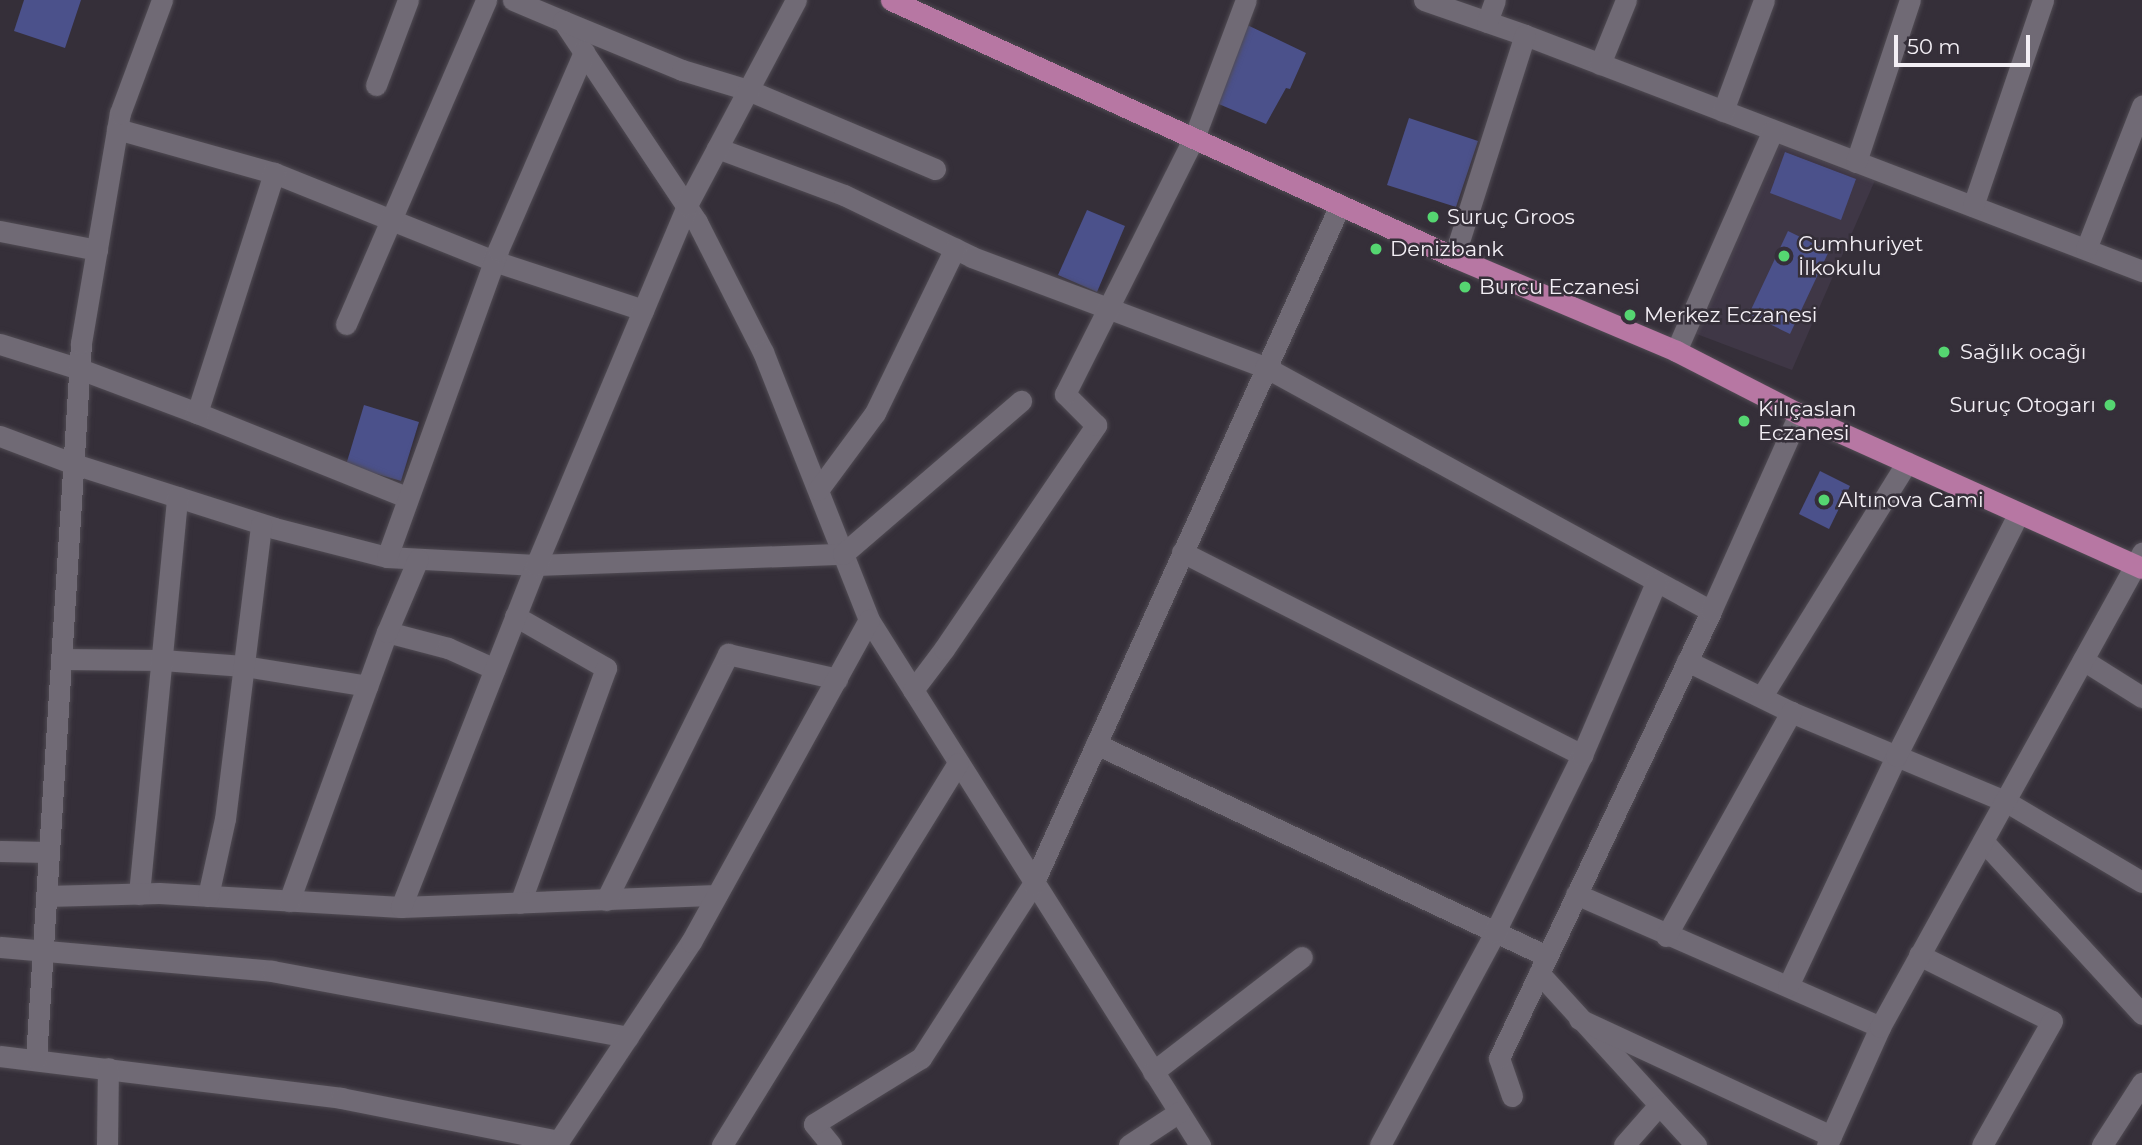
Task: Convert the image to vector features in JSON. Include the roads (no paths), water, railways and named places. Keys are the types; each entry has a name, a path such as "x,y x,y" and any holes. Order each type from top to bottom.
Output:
{"main road":[{"path":"891,0 1454,257 1676,351 1799,414 2019,513 2140,562"}],"street":[{"path":"36,1059 80,369 120,113 162,0"},
{"path":"376,85 408,0"},
{"path":"346,324 393,221 486,0"},
{"path":"513,0 682,70 748,90 935,169"},
{"path":"401,907 536,565 687,205 796,0"},
{"path":"913,690 944,649 1096,425 1065,394 1194,138 1246,0"},
{"path":"1424,0 1525,35 2142,271"},
{"path":"1487,22 1495,0"},
{"path":"1600,64 1626,0"},
{"path":"1723,111 1764,0"},
{"path":"1857,162 1910,0"},
{"path":"1973,206 2043,0"},
{"path":"563,21 687,205 763,352 869,620 1200,1145"},
{"path":"1454,257 1525,35"},
{"path":"387,557 494,261 584,52"},
{"path":"2086,249 2142,106"},
{"path":"117,129 274,173 494,261 643,310"},
{"path":"1676,351 1773,130"},
{"path":"717,148 844,195 955,248 1108,310 1265,367 1711,611"},
{"path":"197,413 274,173"},
{"path":"831,1145 814,1124 921,1058 1033,884 1340,205"},
{"path":"0,231 97,250"},
{"path":"818,490 875,412 955,248"},
{"path":"0,344 80,369 197,413 408,498"},
{"path":"0,436 74,464 261,524 387,557 536,565 843,554 1021,401"},
{"path":"1512,1096 1499,1058 1711,611 1799,414"},
{"path":"1762,696 1907,462"},
{"path":"139,894 177,497"},
{"path":"1788,986 1896,756 2019,513"},
{"path":"208,896 225,819 261,524"},
{"path":"1182,552 1582,755"},
{"path":"289,901 387,632 418,559"},
{"path":"1579,1019 1829,1141 1880,1027 2140,562"},
{"path":"1380,1145 1495,932 1582,755 1656,582"},
{"path":"516,616 606,668 520,903"},
{"path":"0,1056 341,1098 557,1143 691,942 869,620"},
{"path":"387,632 448,648 495,669"},
{"path":"606,900 728,654 837,680"},
{"path":"61,659 162,660 244,666 367,686"},
{"path":"2083,660 2142,697"},
{"path":"1687,662 1791,712 2005,801 2142,882"},
{"path":"1666,936 1791,712"},
{"path":"1096,744 1495,932 1543,964 1579,1019 1696,1145"},
{"path":"722,1145 958,763"},
{"path":"1983,841 2142,1014"},
{"path":"0,851 49,852"},
{"path":"1576,894 1666,936 1880,1027"},
{"path":"46,896 208,896 401,907 717,895"},
{"path":"0,947 272,971 628,1037"},
{"path":"1919,955 2052,1021 1982,1145"},
{"path":"1153,1072 1302,957"},
{"path":"107,1145 108,1069"},
{"path":"2102,1145 2142,1083"},
{"path":"1624,1145 1658,1105"},
{"path":"1129,1145 1179,1112"}],"place":[{"name":"Suruç Groos","path":"1433,217"},
{"name":"Denizbank","path":"1376,249"},
{"name":"Cumhuriyet İlkokulu","path":"1784,256"},
{"name":"Burcu Eczanesi","path":"1465,287"},
{"name":"Merkez Eczanesi","path":"1630,315"},
{"name":"Sağlık ocağı","path":"1944,352"},
{"name":"Suruç Otogarı","path":"2110,405"},
{"name":"Kılıçaslan Eczanesi","path":"1744,421"},
{"name":"Altınova Cami","path":"1824,500"}]}
